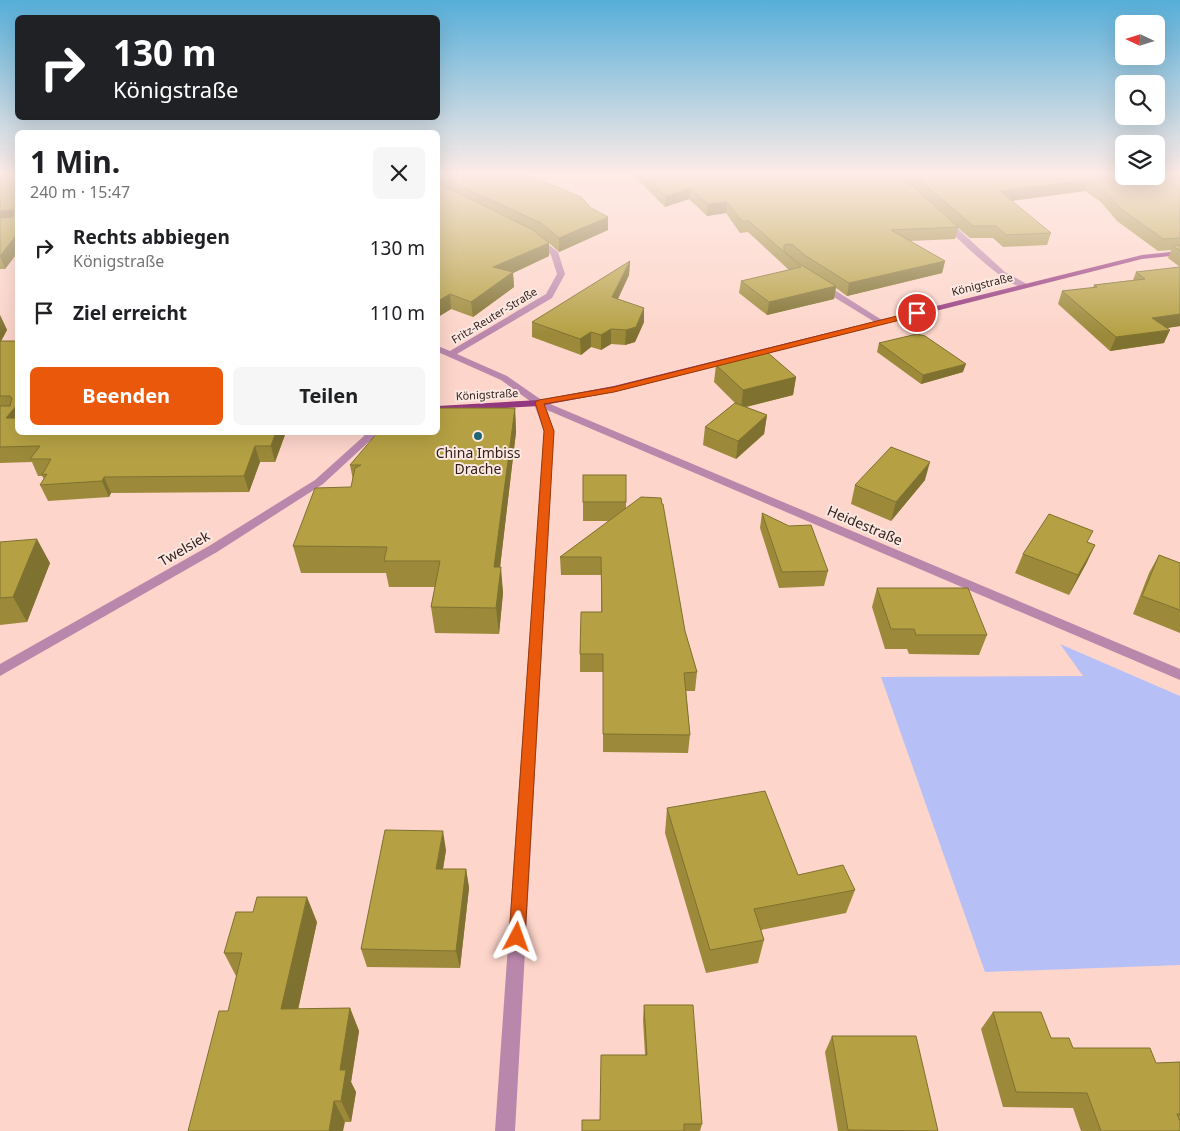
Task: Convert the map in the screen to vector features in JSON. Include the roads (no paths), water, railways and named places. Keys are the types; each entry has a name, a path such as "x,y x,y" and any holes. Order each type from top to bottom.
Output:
{"main road":[{"name":"Königstraße","path":"440,409 539,402 614,389 1142,257 1180,253"}],"street":[{"path":"951,228 1002,274 1024,286"},
{"name":"Fritz-Reuter-Straße","path":"451,354 549,296 561,274 555,254 530,236"},
{"path":"814,281 881,322"},
{"name":"Heidestraße","path":"440,350 504,378 539,402 1180,675"},
{"path":"505,1131 549,431 539,402"},
{"name":"Twelsiek","path":"0,671 213,549 311,487 369,435"}],"place":[{"name":"China Imbiss Drache","path":"478,436"}]}
